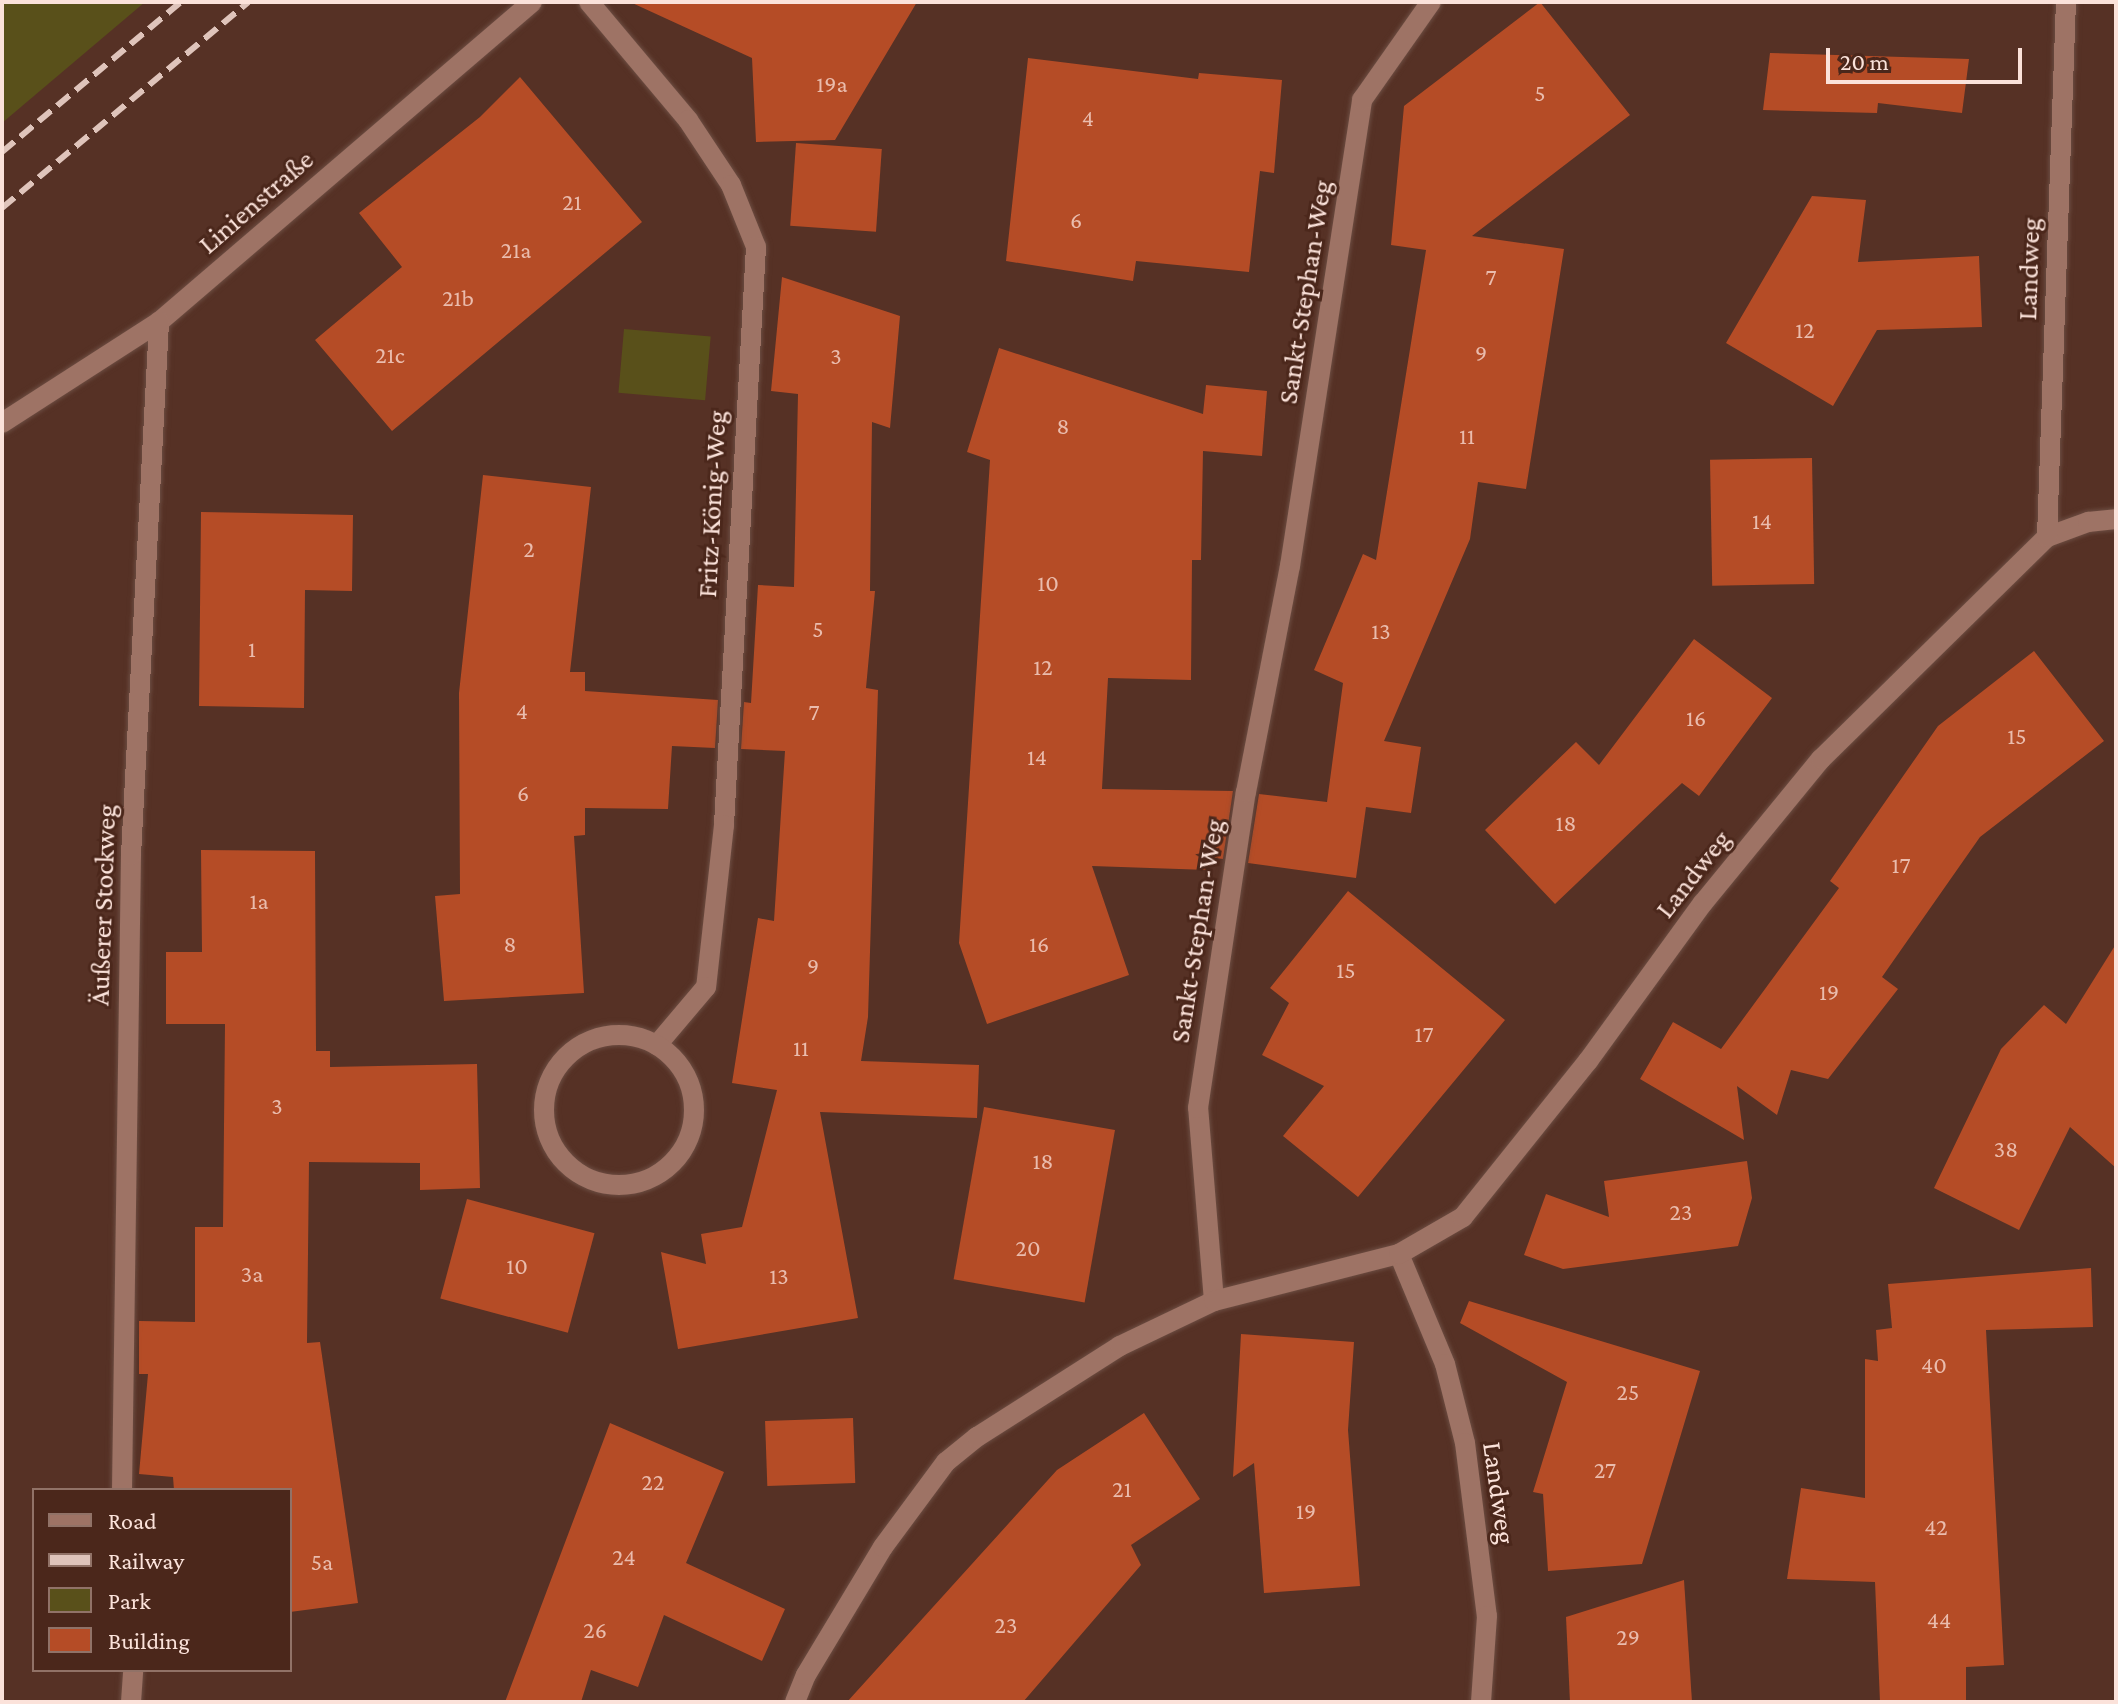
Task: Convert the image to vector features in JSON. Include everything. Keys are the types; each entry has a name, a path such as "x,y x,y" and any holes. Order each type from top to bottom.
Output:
{"street":[{"name":"Linienstraße","path":"2,423 159,322 532,2"},
{"name":"Fritz-König-Weg","path":"589,2 688,120 731,185 756,247 724,825 706,987 657,1045"},
{"name":"Sankt-Stephan-Weg","path":"1214,1301 1198,1108 1246,792 1290,566 1362,100 1431,2"},
{"name":"Landweg","path":"2047,537 2066,2"},
{"name":"Äußerer Stockweg","path":"122,1488 131,855 159,322"},
{"name":"Landweg","path":"1214,1301 1399,1254 1463,1217 1588,1061 1703,903 1821,759 2047,537 2088,522 2116,519"},
{"path":"625,1034 657,1045 676,1060 694,1098 691,1136 665,1172 631,1186 595,1182 564,1163 544,1123 550,1080 568,1054 593,1039 625,1034"},
{"name":"Landweg","path":"1399,1254 1445,1364 1465,1443 1487,1616 1481,1702"},
{"path":"795,1702 806,1675 883,1547 946,1462 1120,1346 1214,1301"},
{"path":"131,1702 133,1672"}],"green space":[{"path":"2,2 145,2 2,123"},
{"path":"624,329 711,337 705,400 618,393"}],"building":[{"path":"630,2 917,2 835,140 756,142 752,58"},
{"path":"1540,2 1630,115 1472,236 1564,249 1526,489 1478,482 1470,539 1384,741 1421,747 1411,813 1366,807 1356,878 1248,863 1259,794 1327,802 1343,683 1314,670 1363,554 1376,560 1426,250 1391,245 1404,106"},
{"path":"1770,53 1969,59 1962,113 1878,103 1877,113 1763,110"},
{"path":"1028,58 1198,79 1199,73 1282,80 1274,173 1260,171 1249,272 1136,261 1133,281 1006,261"},
{"path":"520,77 642,222 392,431 315,340 402,267 359,213 480,117"},
{"path":"796,143 882,149 876,232 790,226"},
{"path":"1812,196 1866,200 1858,262 1979,256 1982,327 1877,330 1833,406 1726,343"},
{"path":"782,277 900,316 890,428 872,422 870,591 875,591 866,688 878,690 868,1017 861,1061 979,1065 977,1118 820,1112 858,1318 678,1349 661,1252 706,1264 701,1234 742,1227 777,1090 732,1083 758,918 774,921 785,751 741,749 744,702 751,703 758,585 794,587 798,394 771,391"},
{"path":"999,348 1203,414 1206,385 1267,391 1262,456 1203,451 1201,560 1192,560 1191,680 1108,678 1102,789 1233,791 1223,859 1208,857 1208,870 1092,866 1129,975 987,1024 959,943 990,460 967,452"},
{"path":"1812,458 1814,584 1712,586 1710,460"},
{"path":"483,475 591,487 570,672 585,672 585,691 718,700 715,748 672,746 668,809 585,808 585,835 574,836 584,993 444,1001 435,896 460,894 459,693"},
{"path":"201,512 353,515 352,591 305,590 304,708 199,706"},
{"path":"1694,639 1772,698 1699,796 1682,783 1555,904 1485,830 1576,742 1599,765"},
{"path":"2034,651 2104,741 1980,837 1882,977 1898,989 1828,1079 1791,1070 1777,1115 1737,1086 1744,1140 1640,1079 1673,1022 1721,1049 1839,888 1830,881 1938,726"},
{"path":"201,850 315,851 316,1051 330,1051 330,1067 477,1064 480,1188 420,1190 420,1163 309,1162 307,1343 320,1342 358,1603 292,1612 292,1488 174,1488 173,1477 139,1474 148,1374 139,1374 139,1321 195,1322 195,1227 223,1227 225,1024 166,1024 166,952 202,952"},
{"path":"1348,891 1505,1020 1358,1197 1283,1136 1324,1086 1262,1055 1289,1003 1270,988"},
{"path":"2116,944 2116,1168 2070,1127 2019,1230 1934,1188 2001,1049 2044,1005 2066,1024"},
{"path":"984,1107 1115,1130 1085,1302 954,1279"},
{"path":"1747,1161 1752,1198 1738,1246 1563,1269 1524,1255 1546,1194 1609,1217 1604,1181"},
{"path":"467,1199 595,1233 568,1333 440,1298"},
{"path":"2091,1268 2093,1327 1986,1330 2004,1665 1966,1667 1966,1702 1880,1702 1875,1582 1787,1579 1801,1488 1865,1498 1865,1359 1878,1361 1876,1330 1892,1328 1888,1284"},
{"path":"1469,1301 1700,1371 1642,1564 1548,1571 1543,1494 1533,1492 1567,1382 1460,1323"},
{"path":"1241,1334 1354,1342 1348,1430 1360,1586 1264,1593 1254,1463 1233,1477"},
{"path":"1144,1413 1200,1499 1131,1545 1141,1565 1023,1702 847,1702 1057,1470"},
{"path":"853,1418 855,1483 767,1486 765,1421"},
{"path":"610,1423 724,1472 686,1563 785,1609 762,1661 664,1615 638,1687 591,1670 581,1702 505,1702"},
{"path":"1684,1580 1692,1702 1570,1702 1566,1617"}],"railway":[{"path":"2,152 181,2"},
{"path":"2,208 248,2"}]}
